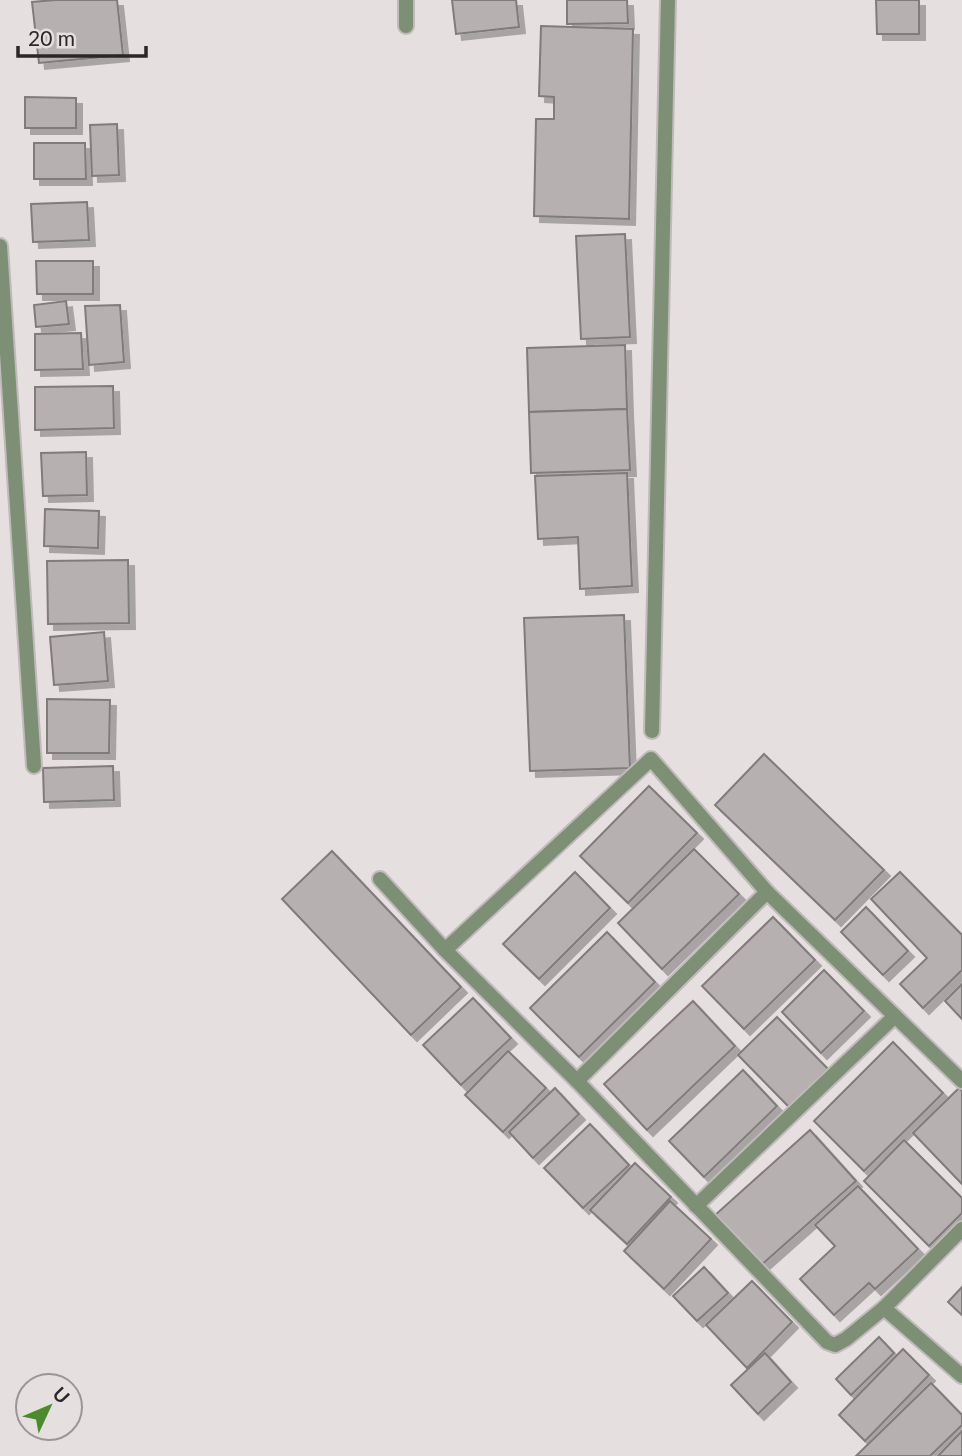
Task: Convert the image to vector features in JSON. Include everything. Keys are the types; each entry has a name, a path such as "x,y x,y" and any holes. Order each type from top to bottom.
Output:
{"street":[{"path":"406,0 406,26"},
{"path":"652,731 668,0"},
{"path":"0,246 34,765"},
{"path":"445,950 651,759 767,892 962,1081"},
{"path":"380,879 445,950 577,1082 827,1342 835,1345 846,1339 884,1308 962,1229"},
{"path":"577,1082 767,892"},
{"path":"696,1206 895,1017"},
{"path":"884,1308 962,1376"}],"building":[{"path":"117,0 123,55 39,63 32,2"},
{"path":"452,0 516,0 519,27 456,34"},
{"path":"567,0 627,0 628,23 567,24"},
{"path":"876,0 919,0 919,34 877,34"},
{"path":"541,26 633,29 629,219 534,216 536,119 554,119 554,97 539,96"},
{"path":"25,97 76,98 76,128 25,128"},
{"path":"117,124 119,175 92,176 90,125"},
{"path":"34,143 85,143 86,179 34,179"},
{"path":"87,202 89,240 33,242 31,204"},
{"path":"625,234 630,337 581,339 576,236"},
{"path":"36,261 93,261 93,294 37,294"},
{"path":"66,301 69,324 36,327 34,305"},
{"path":"120,305 124,362 89,365 85,306"},
{"path":"81,333 83,369 35,370 35,334"},
{"path":"625,345 627,409 529,412 527,348"},
{"path":"113,386 114,428 35,430 35,387"},
{"path":"627,409 630,470 531,473 529,412"},
{"path":"86,452 87,495 43,496 41,453"},
{"path":"627,473 632,586 580,589 578,537 538,539 535,476"},
{"path":"45,509 99,511 98,548 44,546"},
{"path":"128,560 129,623 48,624 47,561"},
{"path":"624,615 630,768 530,771 524,618"},
{"path":"104,632 108,681 54,685 50,637"},
{"path":"47,699 110,700 109,753 47,753"},
{"path":"764,754 884,870 835,920 715,805"},
{"path":"113,766 114,800 44,802 43,768"},
{"path":"649,786 697,833 628,903 580,856"},
{"path":"694,849 739,894 662,969 618,923"},
{"path":"332,851 461,987 411,1035 282,899"},
{"path":"575,872 610,908 539,979 503,944"},
{"path":"900,872 962,935 962,970 923,1008 900,984 927,958 871,899"},
{"path":"866,907 908,951 883,975 841,932"},
{"path":"773,917 815,960 744,1029 702,986"},
{"path":"607,932 655,982 579,1057 530,1008"},
{"path":"824,970 864,1011 821,1053 782,1012"},
{"path":"962,984 962,1019 945,1001"},
{"path":"473,998 511,1038 461,1085 423,1045"},
{"path":"693,1001 735,1046 647,1130 604,1084"},
{"path":"777,1017 828,1069 789,1107 738,1055"},
{"path":"893,1042 943,1093 864,1171 814,1121"},
{"path":"508,1051 546,1088 503,1132 465,1095"},
{"path":"743,1070 777,1106 704,1177 669,1141"},
{"path":"555,1088 579,1114 533,1158 509,1132"},
{"path":"959,1088 962,1091 962,1184 913,1133"},
{"path":"590,1124 629,1165 583,1208 544,1168"},
{"path":"810,1130 856,1181 759,1267 714,1216"},
{"path":"904,1140 962,1198 962,1213 929,1246 864,1181"},
{"path":"635,1163 671,1197 627,1244 590,1210"},
{"path":"858,1186 918,1249 875,1289 869,1283 834,1315 800,1279 835,1246 815,1225"},
{"path":"670,1201 711,1239 664,1289 624,1251"},
{"path":"704,1267 728,1293 697,1321 673,1296"},
{"path":"752,1281 792,1322 747,1368 706,1325"},
{"path":"962,1287 962,1315 948,1302"},
{"path":"879,1337 894,1353 851,1395 836,1379"},
{"path":"903,1349 929,1375 865,1441 839,1415"},
{"path":"765,1353 791,1382 758,1414 731,1385"},
{"path":"931,1383 962,1415 962,1425 930,1456 856,1456"},
{"path":"962,1431 962,1456 938,1456"}]}
